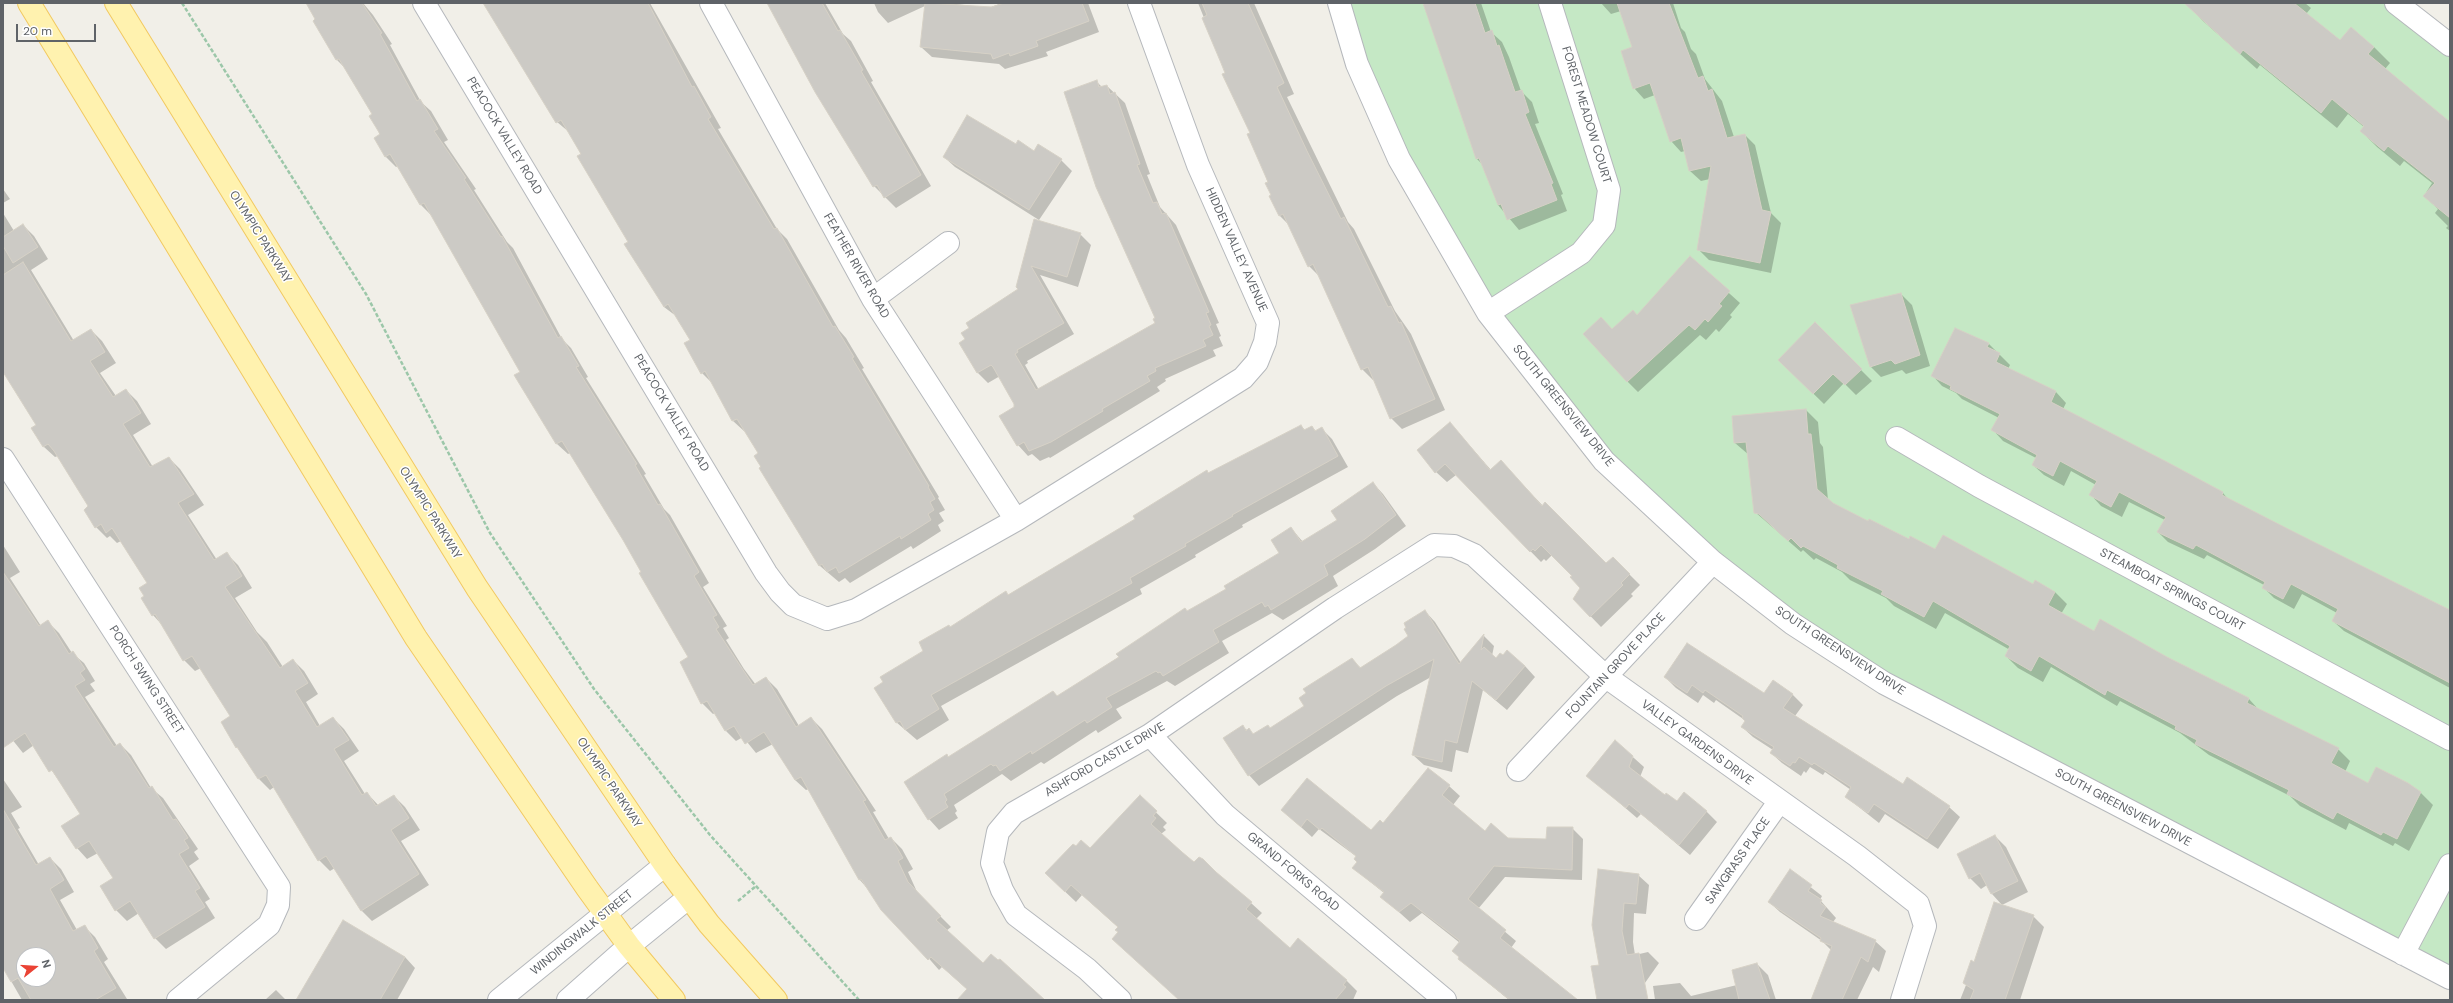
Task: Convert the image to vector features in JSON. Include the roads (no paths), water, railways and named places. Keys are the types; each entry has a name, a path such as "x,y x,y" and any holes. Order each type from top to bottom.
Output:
{"main road":[{"path":"29,3 416,638 606,914 629,946 674,1000"},
{"name":"OLYMPIC PARKWAY","path":"116,3 477,588 688,898 776,1000"}],"street":[{"name":"PEACOCK VALLEY ROAD","path":"424,3 766,573 780,592 793,605 827,619 856,610 1016,520"},
{"name":"FEATHER RIVER ROAD","path":"711,3 874,299 1016,520"},
{"name":"HIDDEN VALLEY AVENUE","path":"1016,520 1243,378 1258,362 1265,342 1268,323 1198,165 1139,3"},
{"name":"SOUTH GREENSVIEW DRIVE","path":"1339,3 1357,64 1398,159 1488,313 1604,461 1712,562 1793,624 1884,682 2450,978"},
{"name":"FOREST MEADOW COURT","path":"1488,313 1581,253 1604,225 1609,190 1550,3"},
{"path":"2396,3 2450,45"},
{"path":"874,299 948,243"},
{"name":"STEAMBOAT SPRINGS COURT","path":"1897,438 1979,486 2450,739"},
{"name":"PORCH SWING STREET","path":"3,458 279,887 278,904 269,925 178,1000"},
{"name":"VALLEY GARDENS DRIVE","path":"1400,566 1434,545 1454,546 1474,555 1605,676 1779,802 1857,856 1918,904 1925,926 1902,1000"},
{"name":"FOUNTAIN GROVE PLACE","path":"1518,770 1712,562"},
{"name":"ASHFORD CASTLE DRIVE","path":"1120,1000 1087,969 1016,915 1002,890 992,863 998,832 1014,812 1150,735 1400,566"},
{"name":"GRAND FORKS ROAD","path":"1150,735 1225,815 1445,1000"},
{"name":"SAWGRASS PLACE","path":"1696,919 1779,802"},
{"name":"WINDINGWALK STREET","path":"498,1000 665,865"},
{"path":"2403,954 2450,865"},
{"path":"568,1000 629,946 688,898"}]}
